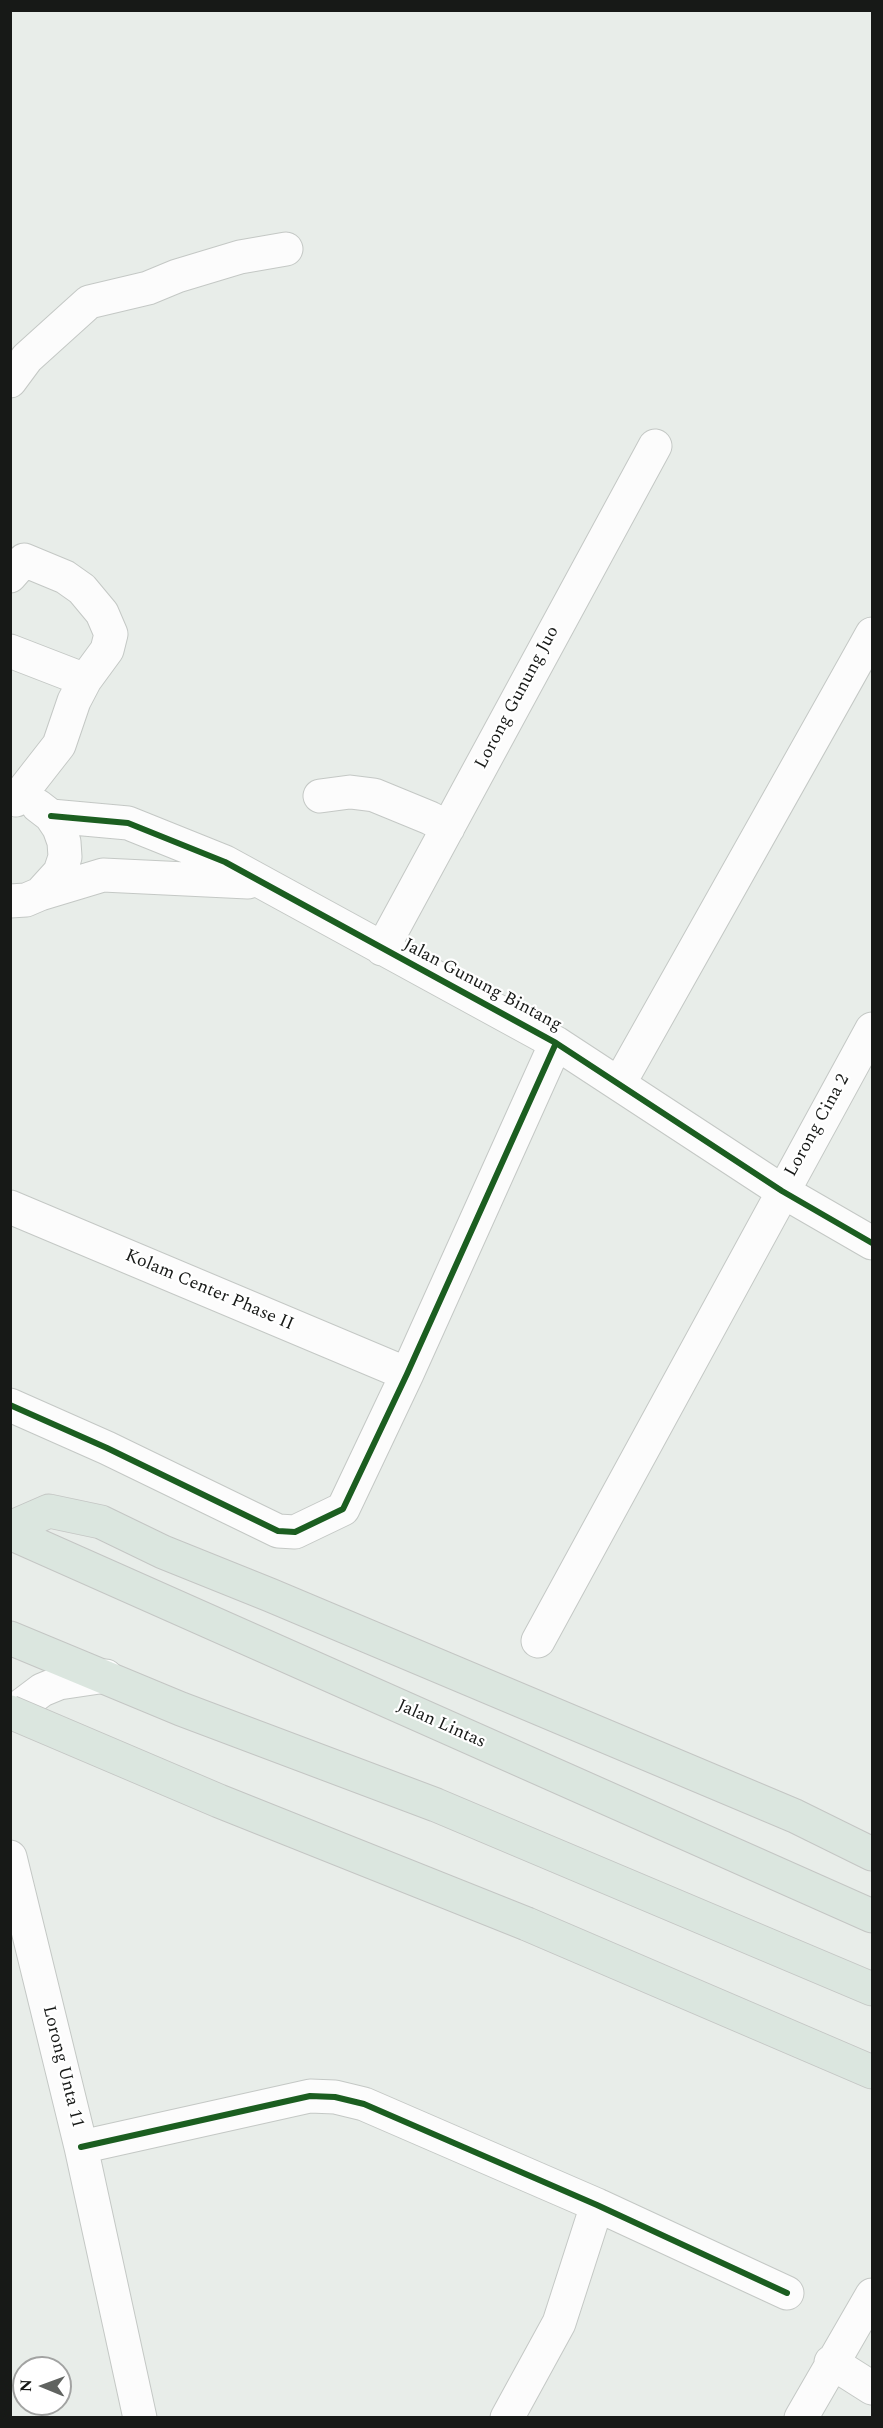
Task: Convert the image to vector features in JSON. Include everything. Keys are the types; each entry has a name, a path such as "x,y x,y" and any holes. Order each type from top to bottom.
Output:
{"highway":[{"path":"10,1528 49,1511 101,1522 163,1552 270,1594 795,1816 873,1854"},
{"name":"Jalan Lintas","path":"10,1533 873,1916"},
{"path":"10,1638 181,1709 436,1805 873,1989"},
{"path":"10,1713 219,1801 527,1924 873,2072"}],"street":[{"path":"10,381 27,358 88,302 148,288 177,276 240,257 286,249"},
{"name":"Lorong Gunung Juo","path":"382,949 655,446"},
{"path":"10,576 24,560 74,583 102,613 111,633 107,650 85,680 74,701 59,745 14,801 40,807 51,816 64,842 64,857 60,872 22,904"},
{"path":"619,1084 873,634"},
{"path":"10,651 85,680"},
{"path":"320,796 350,792 374,795 430,818 448,828"},
{"name":"Jalan Gunung Bintang","path":"51,816 128,823 225,862 258,883 556,1043 782,1191 873,1243"},
{"name":"Jalan Gunung Bintang","path":"22,904 103,875 258,883"},
{"name":"Lorong Cina 2","path":"538,1641 782,1191 873,1029"},
{"path":"10,1405 107,1448 278,1531 295,1532 343,1509 407,1374 556,1043"},
{"name":"Kolam Center Phase II","path":"10,1207 407,1374"},
{"path":"10,1713 42,1690 59,1683 106,1676"},
{"name":"Lorong Unta 11","path":"10,1857 81,2146 140,2418"},
{"path":"81,2146 310,2096 335,2097 364,2104 597,2205 787,2293"},
{"path":"507,2418 559,2323 597,2205"},
{"path":"801,2418 831,2362 873,2295"},
{"path":"831,2362 873,2388"}],"cycle path":[{"path":"51,816 128,823 225,862 556,1043 782,1191 872,1243"},
{"path":"10,1405 107,1448 278,1531 295,1532 343,1509 407,1374 556,1043"},
{"path":"81,2147 310,2096 335,2097 364,2104 597,2205 787,2293"}]}
